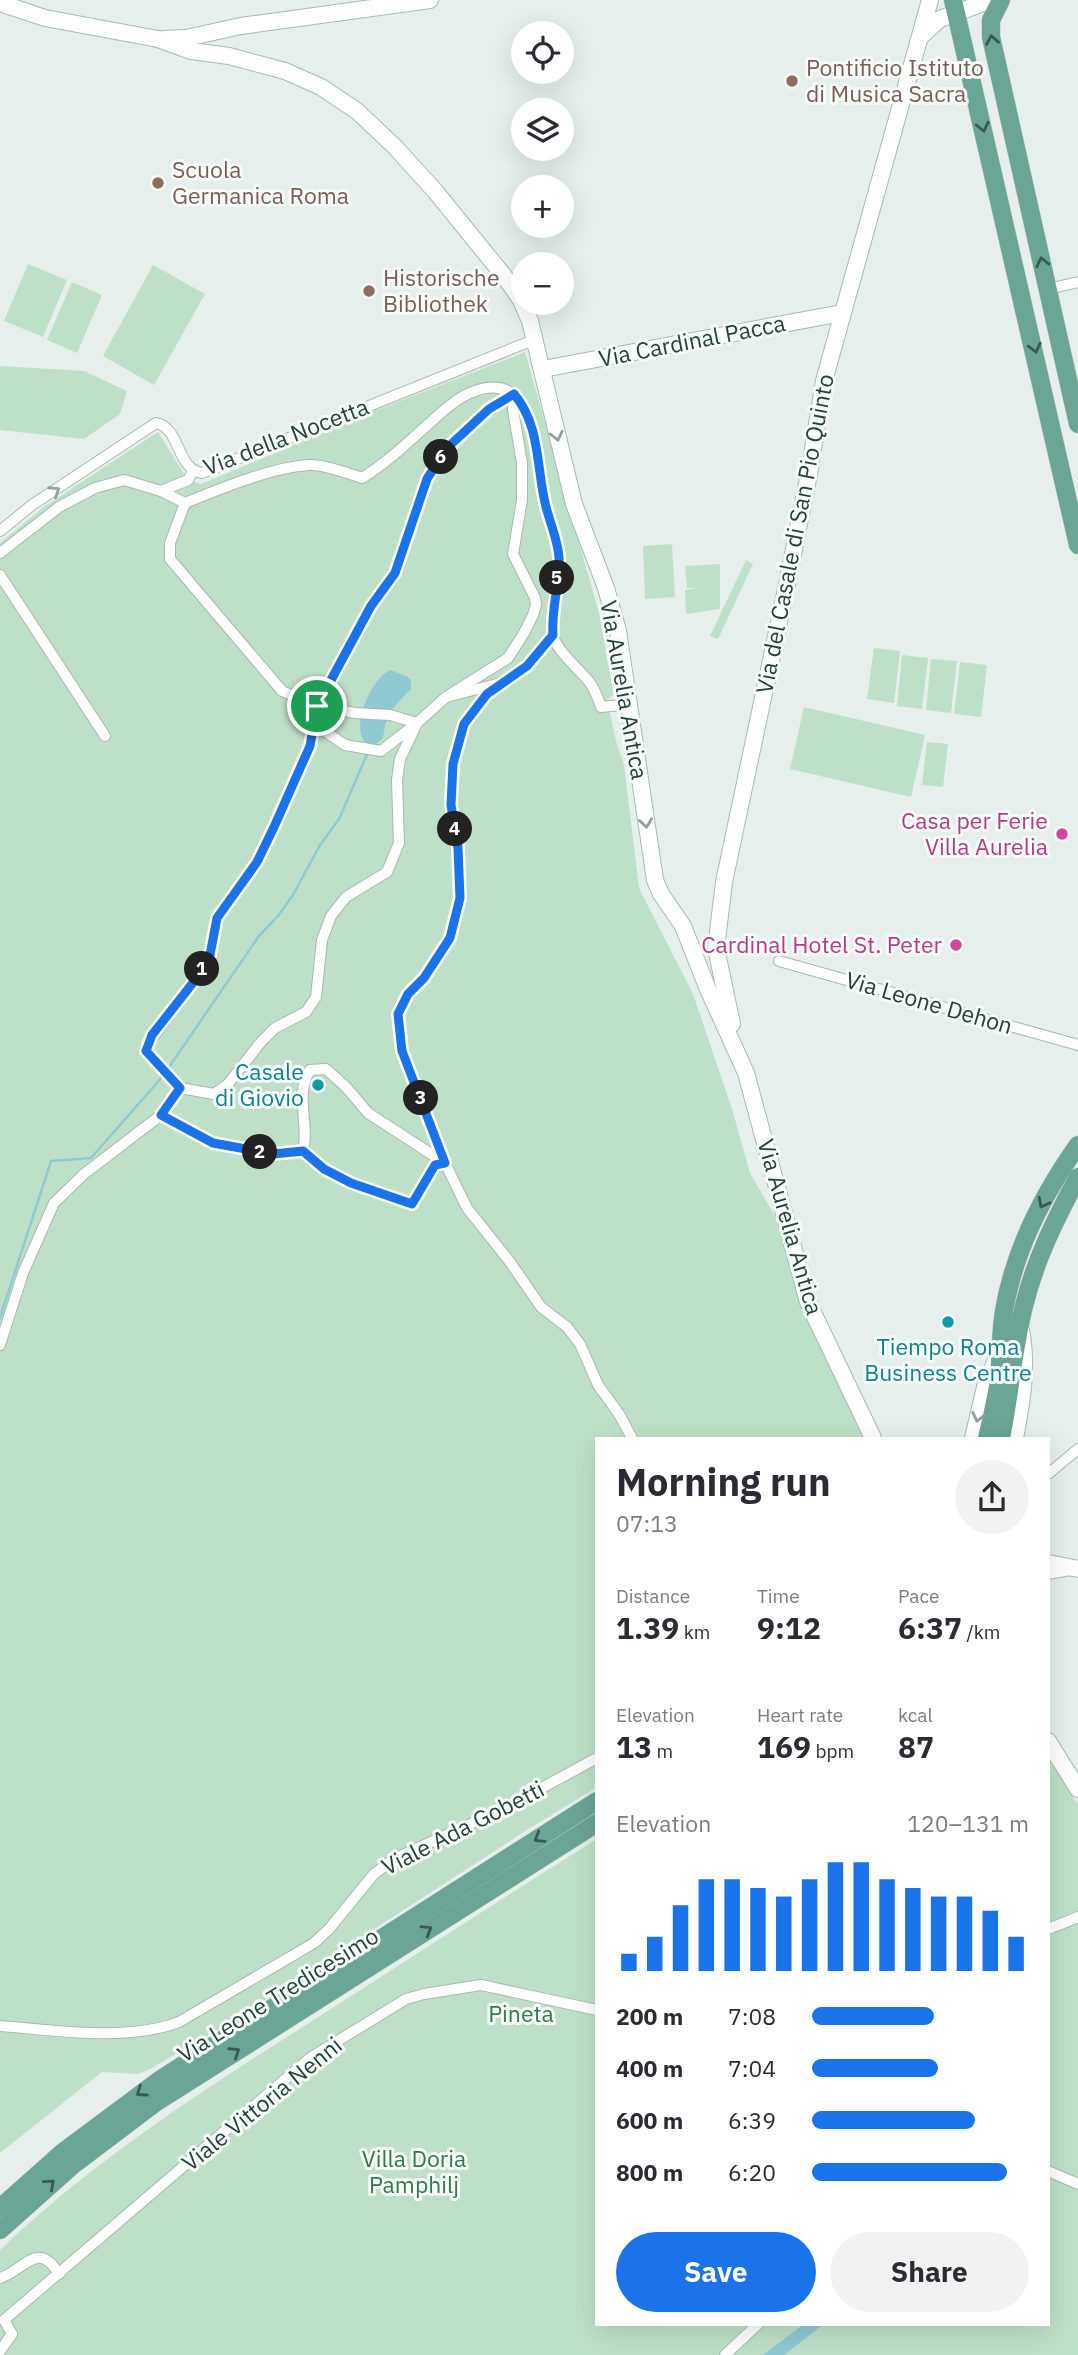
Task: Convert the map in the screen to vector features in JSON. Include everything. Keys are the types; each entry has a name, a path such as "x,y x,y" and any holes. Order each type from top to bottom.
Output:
{"main road":[{"path":"158,39 186,38 241,26 430,0"},
{"name":"Via del Casale di San Pio Quinto","path":"746,1073 723,988 716,948 724,883 788,581 821,395 930,0"},
{"path":"921,36 955,6 982,5 991,0"},
{"path":"1001,0 991,20 991,37 1078,424"},
{"name":"Via Aurelia Antica","path":"0,3 45,18 158,39 191,51 229,56 285,71 346,102 370,122 435,191 504,276 524,306 536,339 574,504 614,616 630,704 654,874 662,894 684,926 707,986 746,1073 808,1302 873,1437"},
{"path":"955,6 1078,544"},
{"path":"208,33 215,47 229,56"},
{"name":"Via Cardinal Pacca","path":"543,369 842,313"},
{"path":"684,926 701,946 716,948"},
{"path":"987,1437 998,1385 1007,1298 1026,1239 1053,1183 1078,1144"},
{"path":"1000,1437 1028,1289 1042,1250 1078,1177"},
{"path":"1016,1432 1025,1367 1020,1325"},
{"path":"973,1437 985,1387 1001,1349"},
{"path":"1050,1563 1077,1569"},
{"path":"1050,1744 1078,1789"},
{"name":"Via Leone Tredicesimo","path":"0,2207 63,2152 160,2079 595,1802"},
{"name":"Via Leone Tredicesimo","path":"0,2230 73,2165 155,2104 595,1824"}],"street":[{"path":"1048,289 1078,282"},
{"name":"Via della Nocetta","path":"0,531 32,505 156,423 167,428 188,466 193,471 202,473 536,339"},
{"path":"0,553 59,507 95,488 124,481 161,491 185,503 289,468 312,464 362,478 403,447 453,402 477,390 499,388 514,394 522,404 536,439 545,503 559,558 551,614 553,635 560,648 592,685 601,707 630,704"},
{"path":"317,706 326,732 345,745 381,751 446,697 508,658 524,633 536,605 513,554 522,500 522,463 513,410 514,394"},
{"path":"417,723 400,759 397,780 399,843 387,872 346,897 331,916 322,940 316,997 306,1012 275,1028 228,1084 214,1094 180,1088 146,1051 148,1044 210,955 217,918 257,862 310,746 317,706 371,606 395,573 427,479 446,449 489,409 514,394"},
{"path":"161,491 188,480 193,471"},
{"path":"185,503 170,543 170,559 282,691 317,706 355,713 390,715 417,723"},
{"path":"0,575 104,736"},
{"path":"553,635 527,666 487,694 464,724 453,764 451,805 458,848 460,898 450,938 424,978 408,994 398,1014 402,1051 445,1163 467,1208 510,1262 541,1307 567,1327 580,1345 598,1385 631,1437"},
{"path":"446,697 500,683"},
{"name":"Via Leone Dehon","path":"779,961 1078,1045"},
{"path":"303,1151 305,1077 310,1070 326,1069 368,1113 445,1163"},
{"path":"0,1345 23,1273 54,1203 83,1174 161,1115 180,1088"},
{"path":"161,1115 213,1143 273,1154 303,1151 324,1169 351,1183 412,1204 435,1165 445,1163"},
{"path":"1050,1472 1078,1449"},
{"path":"1050,1574 1077,1569"},
{"name":"Viale Ada Gobetti","path":"0,2026 117,2032 163,2027 179,2022 314,1943 329,1929 374,1874 394,1859 503,1809 595,1759"},
{"path":"1050,1928 1078,1917"},
{"name":"Viale Vittoria Nenni","path":"0,2351 12,2334 2,2318 59,2274 310,2058 406,1999 481,1985 595,2010"},
{"path":"1050,2172 1078,2184"},
{"path":"0,2278 28,2261 44,2258 52,2262 59,2274"},
{"path":"725,2355 756,2326"}],"green space":[{"path":"28,264 67,280 43,337 4,321"},
{"path":"153,265 205,294 154,385 103,356"},
{"path":"72,282 102,295 77,353 47,340"},
{"path":"525,352 599,613 614,695 607,699 624,765 639,888 693,994 732,1109 750,1173 779,1223 865,1437 595,1437 595,1788 231,2022 150,2069 138,2074 102,2072 0,2153 0,543 45,506 158,432 188,480 201,484 377,410"},
{"path":"0,366 84,371 127,391 120,414 84,439 0,430"},
{"path":"672,544 675,597 645,599 643,546"},
{"path":"746,560 753,564 718,639 710,636"},
{"path":"720,564 720,609 686,614 685,590 696,588 687,588 685,566"},
{"path":"874,648 900,651 894,703 867,699"},
{"path":"902,655 928,658 922,709 897,706"},
{"path":"931,659 957,661 951,713 926,710"},
{"path":"960,662 987,665 981,717 954,714"},
{"path":"804,707 925,735 911,797 790,769"},
{"path":"927,742 948,744 943,787 922,785"},
{"name":"Villa Doria Pamphilj","path":"1050,1758 1078,1804 1078,2355 0,2355 0,2250 75,2185 154,2125 595,1840 595,2326 1050,2326"}],"water":[{"path":"390,670 411,680 411,689 393,708 385,725 383,738 376,744 367,745 362,737 361,716 376,683"},
{"path":"801,2326 821,2326 784,2355 763,2355"}],"waterway":[{"path":"167,1070 259,936 293,895 320,845 339,819 368,752"},
{"path":"0,1318 51,1161 91,1158 163,1076"}],"place":[{"name":"Pontificio Istituto di Musica Sacra","path":"792,81"},
{"name":"Scuola Germanica Roma","path":"158,183"},
{"name":"Historische Bibliothek","path":"369,291"},
{"name":"Casa per Ferie Villa Aurelia","path":"1062,834"},
{"name":"Cardinal Hotel St. Peter","path":"956,945"},
{"name":"Casale di Giovio","path":"318,1085"},
{"name":"Tiempo Roma Business Centre","path":"948,1322"}],"route":[{"path":"514,394 525,408 536,439 545,503 559,558 551,614 553,635 527,666 487,694 464,724 453,764 451,805 458,848 460,898 450,938 424,978 408,994 398,1014 402,1051 445,1163 435,1165 412,1204 351,1183 324,1169 303,1151 273,1154 213,1143 161,1115 180,1088 146,1051 152,1035 192,984 210,955 217,918 257,862 310,746 317,706 348,645 395,573 427,479 446,449 489,409 514,394"}],"park label":[{"name":"Pineta","path":"521,2014"}]}
